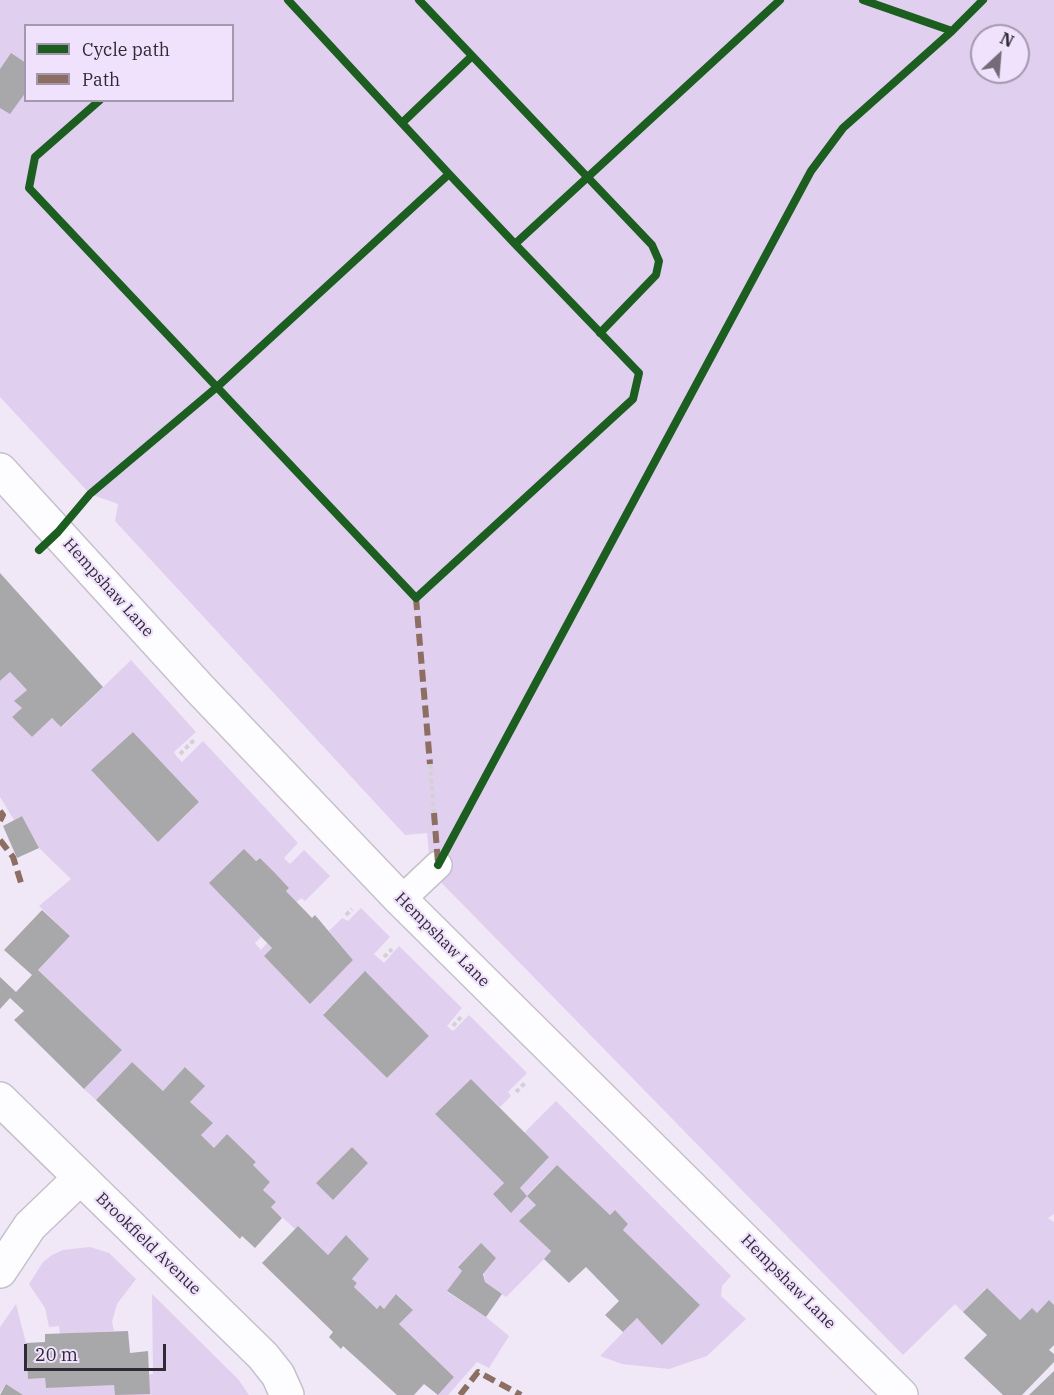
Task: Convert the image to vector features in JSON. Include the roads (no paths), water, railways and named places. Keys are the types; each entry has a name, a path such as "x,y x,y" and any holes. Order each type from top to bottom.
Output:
{"street":[{"name":"Hempshaw Lane","path":"0,470 200,689 401,900 901,1395"},
{"name":"Brookfield Avenue","path":"0,1099 263,1356 278,1375 287,1395"},
{"path":"0,1270 30,1226 80,1178"}],"lane":[{"path":"401,900 438,865"}]}
